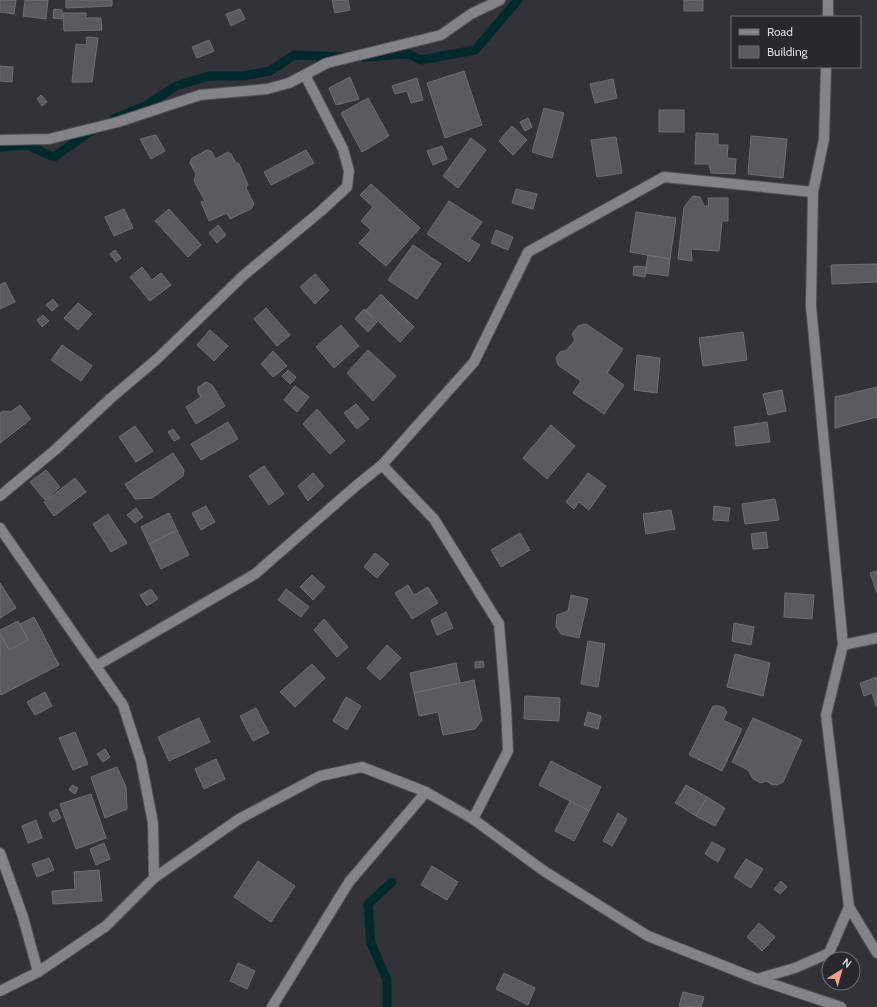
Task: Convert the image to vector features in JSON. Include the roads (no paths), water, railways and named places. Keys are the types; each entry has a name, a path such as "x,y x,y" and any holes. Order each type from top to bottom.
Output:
{"street":[{"path":"0,140 49,139 118,122 200,96 267,89 289,82 327,63 441,35 471,14 501,0"},
{"path":"828,0 828,16"},
{"path":"826,68 824,139 813,192 810,306 843,645 826,715 849,907 877,953"},
{"path":"0,496 55,450 111,398 157,359 244,275 321,211 346,187 349,171 343,149 305,75"},
{"path":"96,666 255,574 382,465 474,362 528,252 664,177 813,192"},
{"path":"382,465 434,519 499,624 508,751 473,819"},
{"path":"0,528 123,705 141,761 153,823 154,878"},
{"path":"843,645 877,638"},
{"path":"0,991 38,972 106,926 154,878 239,819 320,776 362,767 426,792 473,819 544,871 648,936 757,979 841,1007"},
{"path":"272,1007 349,882 426,792"},
{"path":"0,853 23,918 38,972"},
{"path":"757,979 795,968 829,953 849,907"}],"waterway":[{"path":"363,57 409,54 421,60 475,50 518,0"},
{"path":"114,119 145,106 176,86 209,76 243,76 270,71 294,55 344,57"},
{"path":"0,147 27,145 54,157 95,128"},
{"path":"387,1007 387,980 371,943 368,904 392,882"}]}
